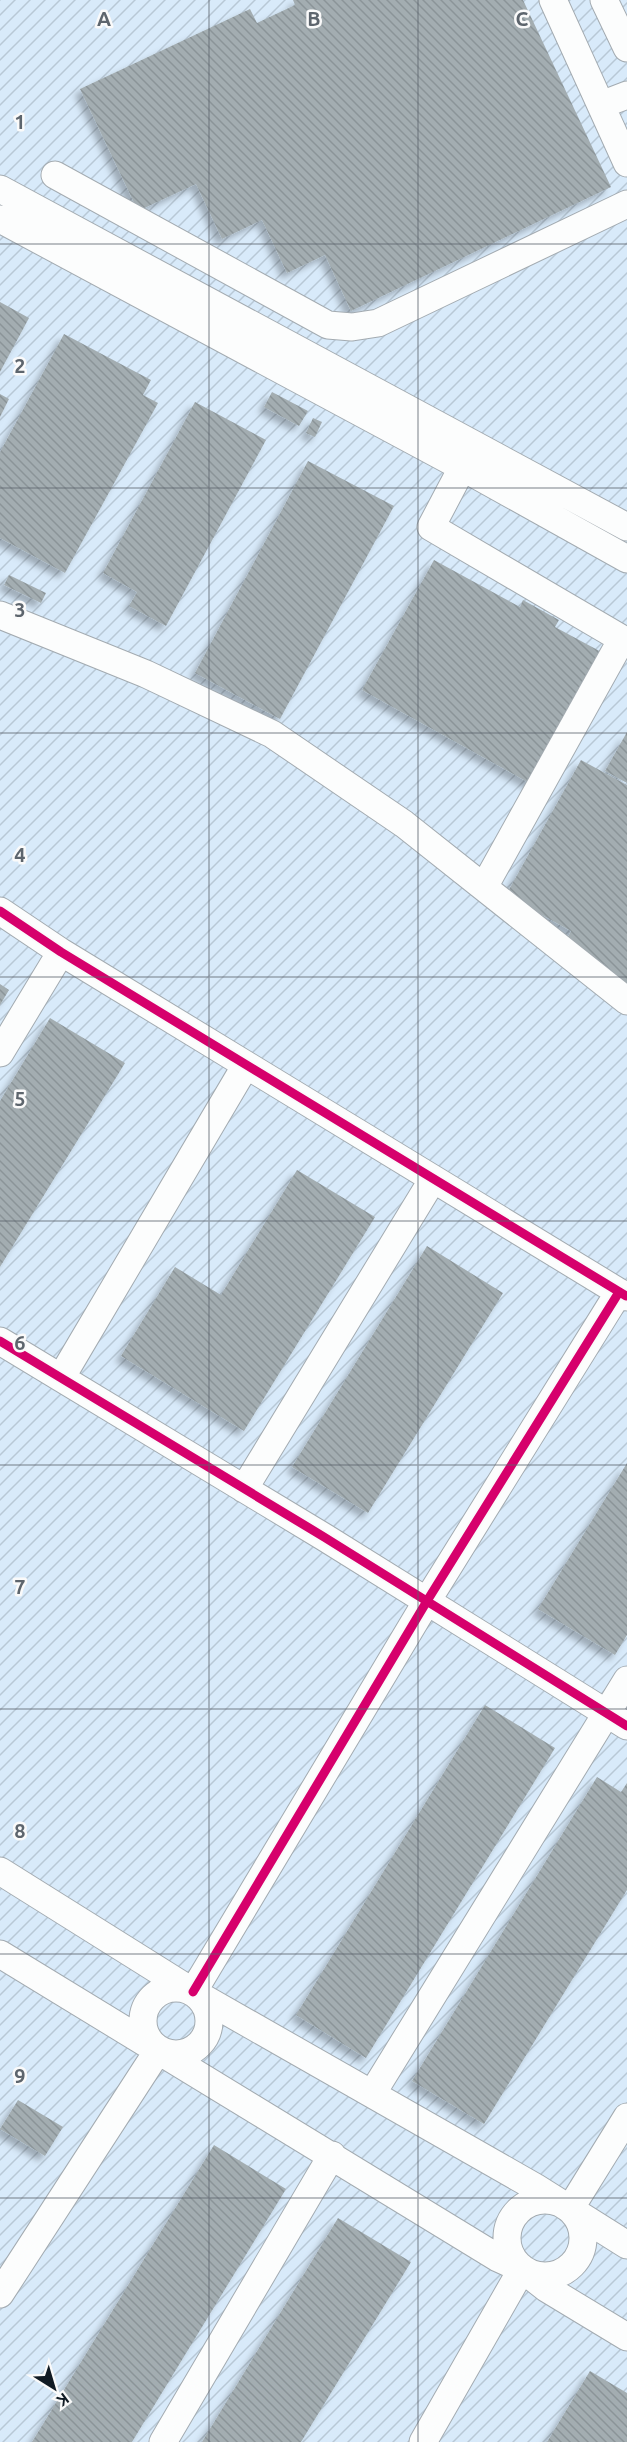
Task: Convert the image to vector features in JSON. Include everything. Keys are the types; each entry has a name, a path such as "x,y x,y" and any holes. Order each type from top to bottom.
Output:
{"street":[{"path":"553,0 627,163"},
{"path":"604,0 627,48"},
{"path":"601,105 627,94"},
{"path":"55,175 328,325 340,327 378,323 627,204"},
{"path":"0,189 468,456 627,559"},
{"path":"0,219 468,456 627,527"},
{"path":"468,456 431,526 622,639 484,887"},
{"path":"0,615 146,674 272,734 404,824 627,1000"},
{"path":"0,911 61,952 623,1294 427,1601 193,1992"},
{"path":"0,1053 61,952"},
{"path":"61,1378 246,1065"},
{"path":"244,1489 433,1179"},
{"path":"0,1341 427,1601 617,1720"},
{"path":"372,2094 617,1720 627,1680"},
{"path":"0,1871 193,1992 570,2209 627,2245"},
{"path":"0,1954 498,2258 522,2269 532,2275 556,2275 575,2262 581,2252 584,2241 583,2229 578,2218 570,2209 554,2201 536,2201 525,2206 509,2225 508,2243 514,2260 522,2269 546,2288 627,2337"},
{"path":"173,1987 193,1992 201,1999 209,2017 204,2037 189,2051 179,2054 159,2049 151,2043 143,2024 147,2004 154,1996 173,1987"},
{"path":"0,2294 159,2049"},
{"path":"570,2209 627,2117"},
{"path":"163,2442 332,2155"},
{"path":"423,2442 522,2269"}],"shaded area":[{"path":"0,0 627,0 627,2442 0,2442"}],"building":[{"path":"293,0 523,0 611,187 351,311 325,255 287,273 262,220 222,239 196,184 138,211 80,89 250,9 257,23 295,5"},
{"path":"0,302 29,318 0,372"},
{"path":"64,334 151,380 143,395 158,403 65,573 0,538 0,452"},
{"path":"272,392 308,411 299,426 264,407"},
{"path":"0,394 9,399 0,417"},
{"path":"195,402 266,440 166,626 129,606 137,592 103,573"},
{"path":"313,418 322,422 315,437 306,433"},
{"path":"308,461 394,506 280,719 195,673"},
{"path":"434,560 520,607 523,600 559,620 555,627 605,654 533,785 362,690"},
{"path":"9,575 46,593 41,603 4,585"},
{"path":"627,732 627,783 605,771"},
{"path":"581,760 627,785 627,991 599,975 605,965 565,943 571,931 506,895"},
{"path":"0,984 9,990 0,1005"},
{"path":"50,1018 125,1063 0,1267 0,1101"},
{"path":"297,1170 375,1217 244,1431 121,1356 175,1267 221,1295"},
{"path":"427,1246 503,1293 368,1513 292,1467"},
{"path":"627,1463 627,1635 615,1655 538,1609"},
{"path":"485,1705 555,1748 366,2058 296,2015"},
{"path":"597,1777 621,1792 627,1783 627,1890 484,2124 412,2081"},
{"path":"18,2100 63,2127 45,2156 0,2129"},
{"path":"214,2145 286,2189 132,2442 32,2442"},
{"path":"338,2218 411,2262 301,2442 202,2442"},
{"path":"590,2371 627,2393 627,2442 547,2442"}],"cycle path":[{"path":"0,911 61,952 626,1296"},
{"path":"193,1992 427,1601 619,1292"},
{"path":"0,1341 324,1537 627,1726"}]}
